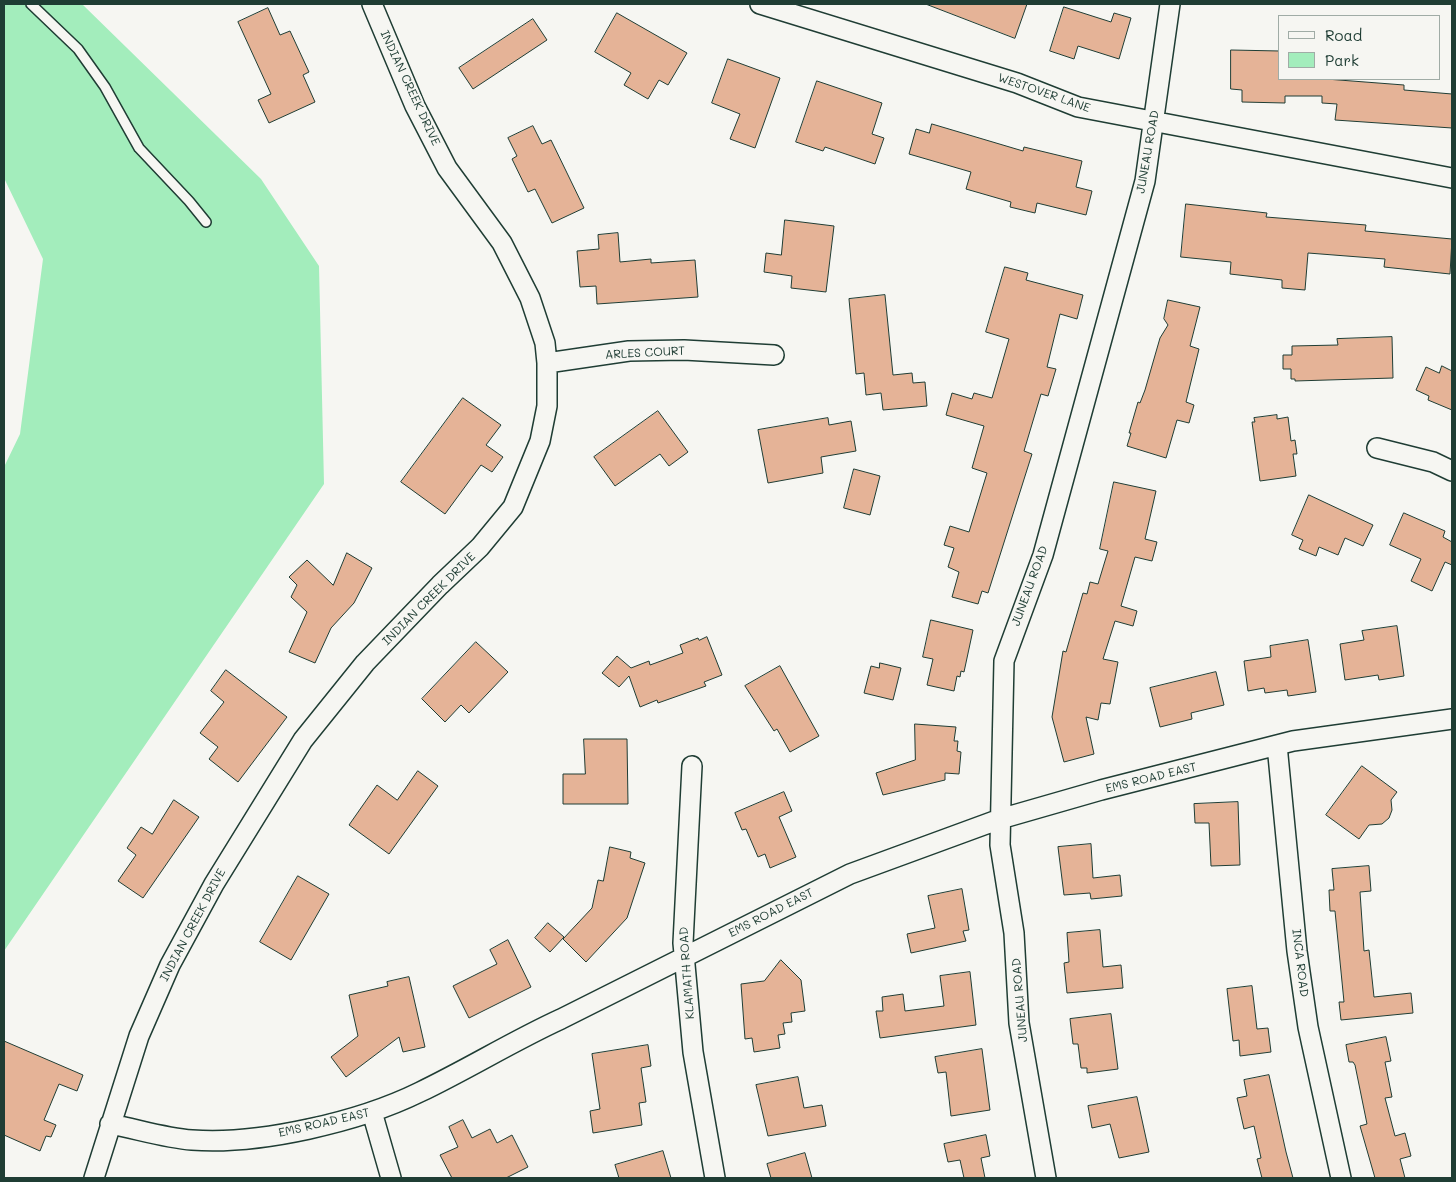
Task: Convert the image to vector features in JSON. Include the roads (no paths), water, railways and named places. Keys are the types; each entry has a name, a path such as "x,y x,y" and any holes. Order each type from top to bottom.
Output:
{"street":[{"name":"INDIAN CREEK DRIVE","path":"94,1178 139,1036 170,966 214,884 303,740 365,663 440,585 480,547 513,507 540,441 547,406 547,363 545,343 530,298 502,243 447,168 415,106 372,4"},
{"name":"WESTOVER LANE","path":"760,4 1017,83 1078,107 1452,178"},
{"name":"JUNEAU ROAD","path":"1046,1178 1019,1022 1014,933 1000,845 1004,661 1043,555 1145,181 1170,4"},
{"name":"ARLES COURT","path":"547,363 629,351 684,350 774,355"},
{"path":"1377,448 1432,462 1452,472"},
{"name":"EMS ROAD EAST","path":"110,1124 191,1140 244,1140 372,1112 420,1092 522,1036 561,1019 850,874 1000,819 1101,790 1277,746 1452,719"},
{"name":"INCA ROAD","path":"1277,746 1299,961 1308,1027 1341,1178"},
{"name":"KLAMATH ROAD","path":"692,766 683,943 693,1052 715,1178"},
{"path":"372,1112 391,1178"}],"lane":[{"path":"31,4 78,48 105,87 139,148 206,222"}]}
